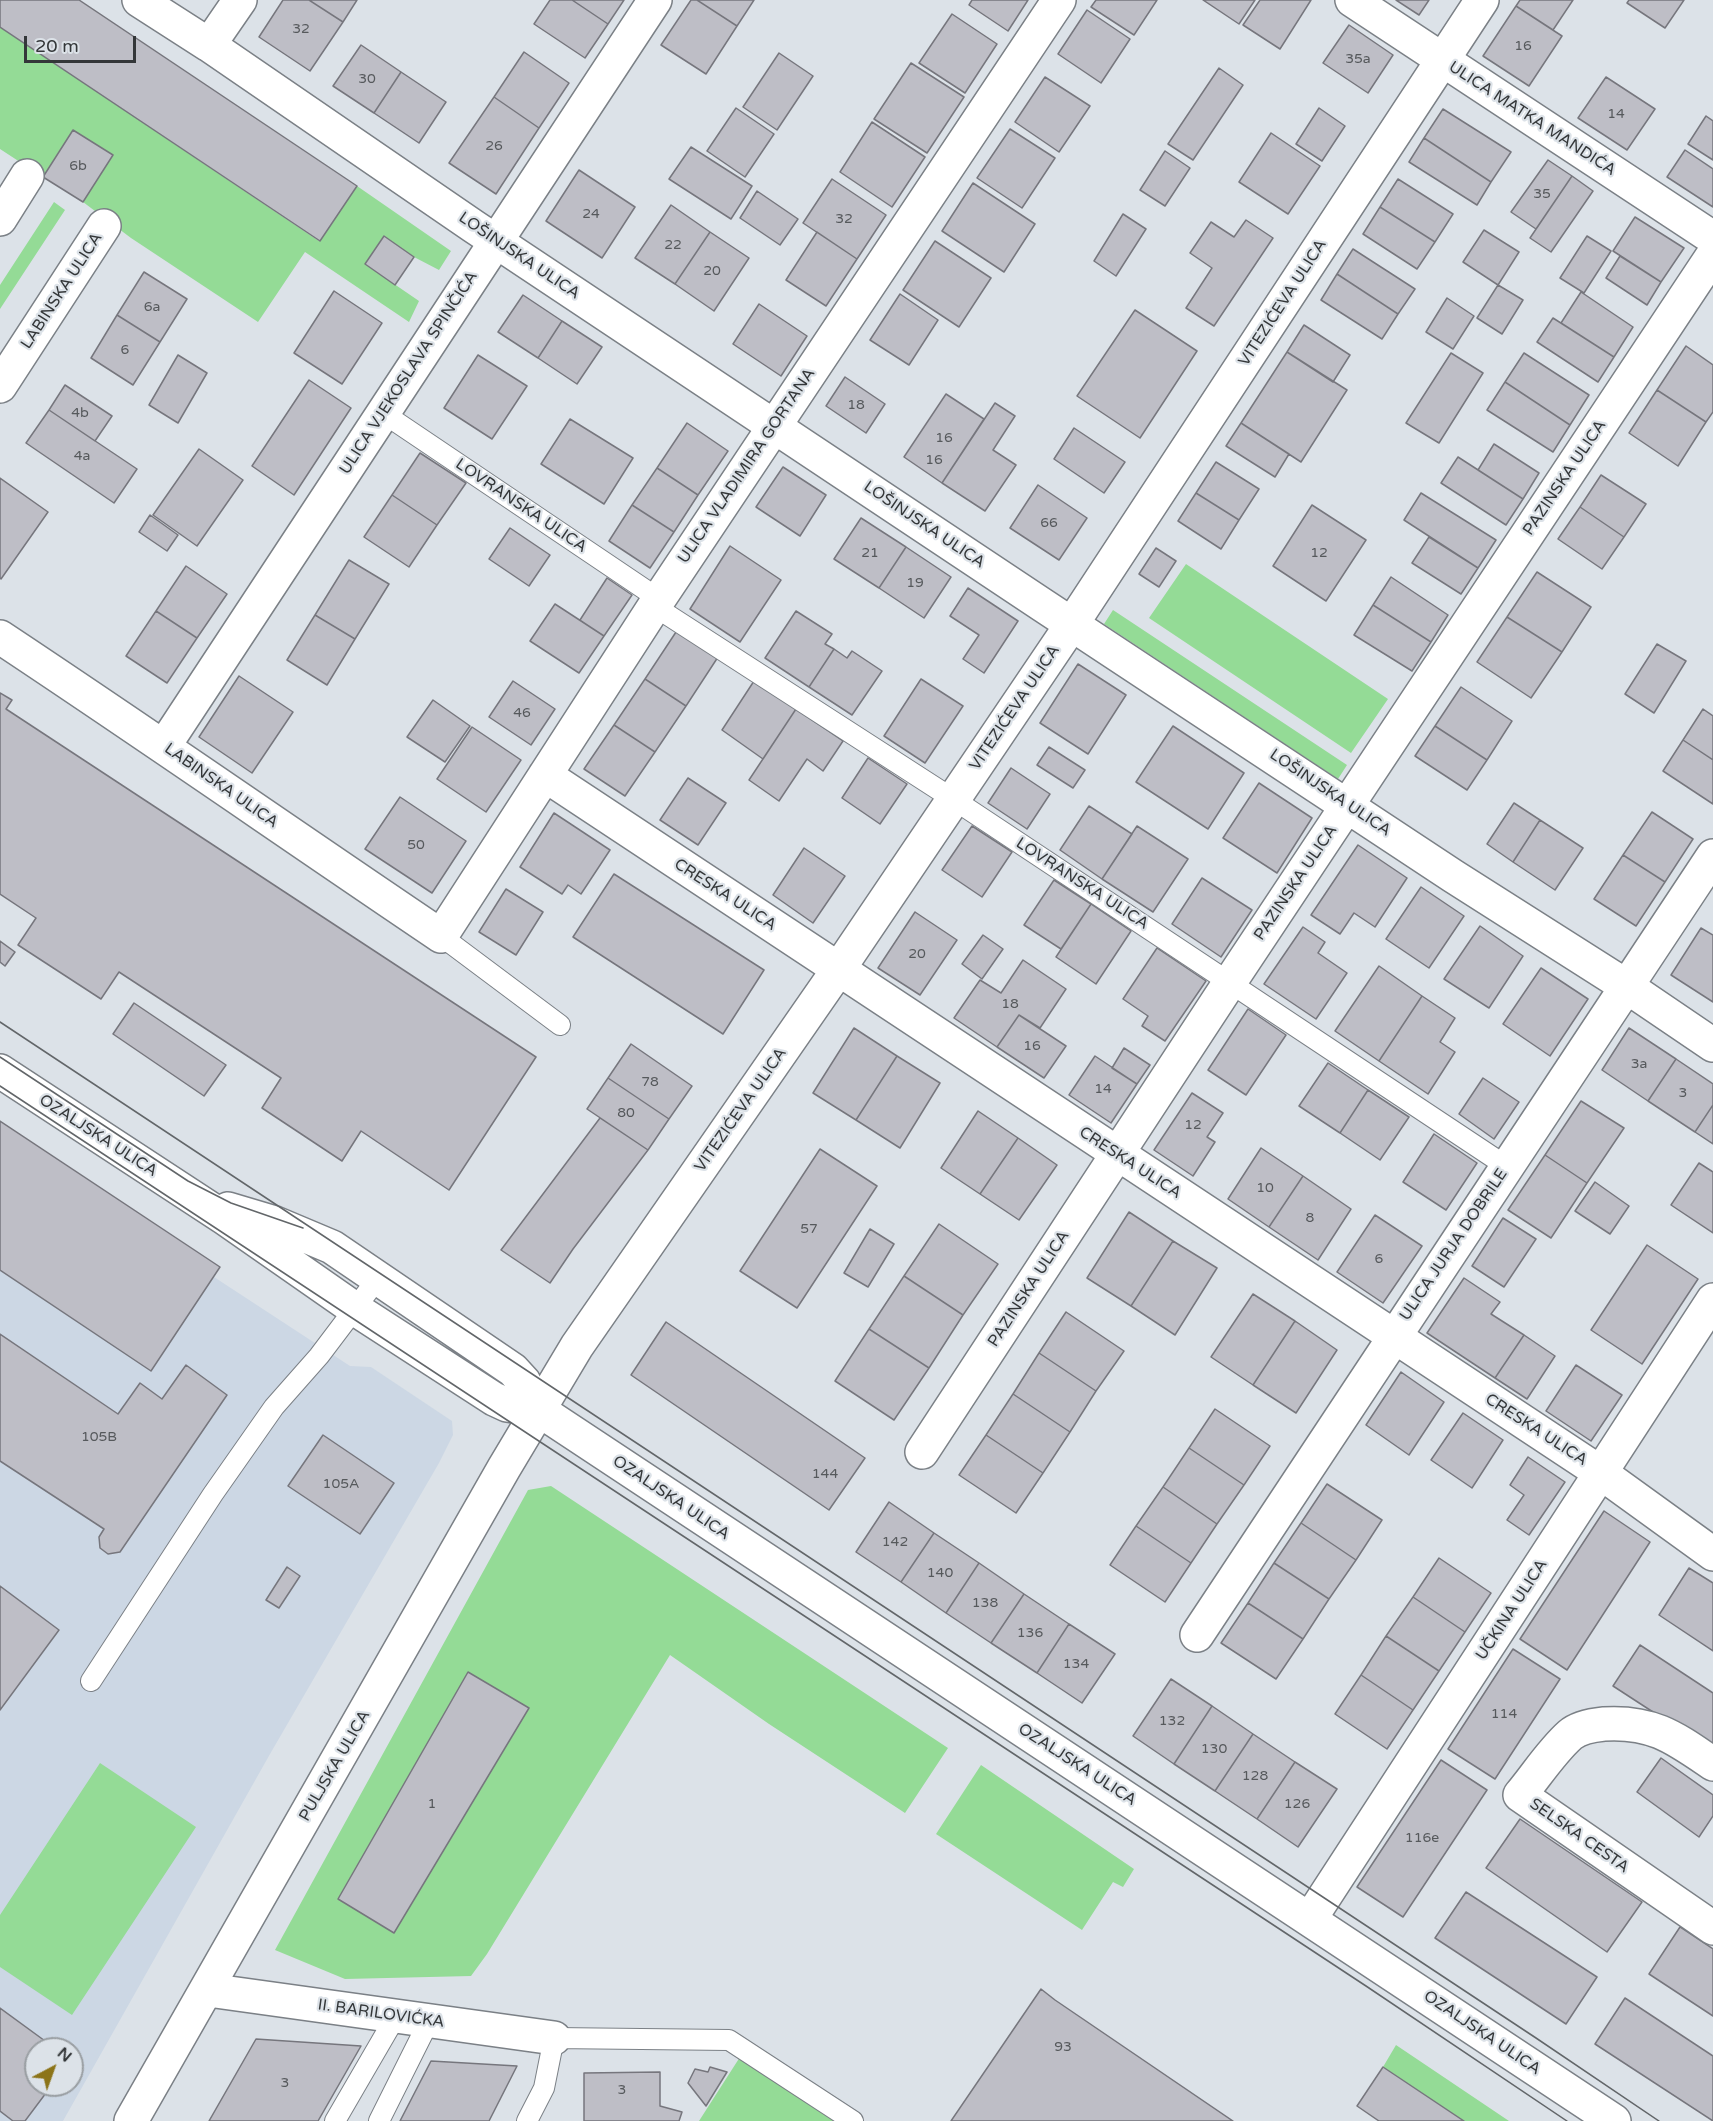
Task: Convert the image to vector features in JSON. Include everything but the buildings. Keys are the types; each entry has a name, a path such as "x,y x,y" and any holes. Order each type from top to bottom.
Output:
{"street":[{"name":"LOŠINJSKA ULICA","path":"139,0 1072,624 1713,1045"},
{"path":"209,45 240,0"},
{"name":"ULICA VJEKOSLAVA SPINČIĆA","path":"164,746 655,0"},
{"name":"ULICA VLADIMIRA GORTANA","path":"441,936 656,603 1059,0"},
{"name":"ULICA MATKA MANDIĆA","path":"1352,0 1713,238"},
{"name":"VITEZIĆEVA ULICA","path":"539,1410 576,1346 838,970 1072,624 1482,0"},
{"path":"0,219 27,176"},
{"name":"LABINSKA ULICA","path":"0,386 104,226"},
{"name":"PAZINSKA ULICA","path":"922,1452 1230,982 1713,255"},
{"name":"LABINSKA ULICA","path":"0,637 164,746 441,936"},
{"name":"CRESKA ULICA","path":"544,775 1601,1473 1713,1554"},
{"name":"ULICA JURJA DOBRILE","path":"1197,1635 1713,856"},
{"name":"OZALJSKA ULICA","path":"0,1071 197,1200 355,1309 494,1400 507,1405 539,1410 1614,2121"},
{"name":"OZALJSKA ULICA","path":"197,1200 275,1223 319,1241 378,1278 513,1370 524,1382 539,1410"},
{"name":"UČKINA ULICA","path":"1310,1919 1713,1300"},
{"name":"PULJSKA ULICA","path":"131,2121 539,1410"},
{"name":"SELSKA CESTA","path":"1713,1764 1674,1737 1650,1727 1621,1723 1594,1725 1571,1733 1520,1795 1713,1928"},
{"name":"II. BARILOVIĆKA","path":"208,1990 554,2038"}],"lane":[{"name":"LOVRANSKA ULICA","path":"383,413 656,603 1506,1166"},
{"path":"441,936 560,1025"},
{"path":"91,1681 213,1494 274,1407 319,1356 378,1278"},
{"path":"335,2121 396,2016"},
{"path":"379,2121 429,2021"},
{"path":"527,2121 544,2088 554,2038 729,2040 853,2121"}],"shaded area":[{"path":"0,1121 220,1267 214,1277 350,1366 371,1367 452,1421 453,1435 84,2084 84,2037 24,2037 24,2097 77,2097 63,2121 0,2121"}],"green space":[{"path":"0,27 319,241 357,186 451,251 439,270 414,257 384,236 365,264 419,301 409,322 305,252 258,322 131,238 83,202 113,155 73,130 43,177 0,149"},
{"path":"54,202 65,210 0,309 0,285"},
{"path":"1186,564 1388,699 1351,753 1149,618"},
{"path":"1113,610 1347,765 1338,779 1104,624"},
{"path":"551,1486 948,1748 905,1813 769,1724 670,1655 487,1954 471,1976 345,1979 275,1950 528,1490","holes":["468,1672 529,1708 394,1933 338,1899"]},
{"path":"100,1763 196,1827 72,2015 0,1967 0,1915"},
{"path":"981,1765 1134,1869 1123,1887 1113,1882 1082,1930 936,1834"},
{"path":"1396,2045 1509,2121 1464,2121 1383,2067"},
{"path":"740,2057 836,2121 699,2121"}],"tram line":[{"path":"0,1022 1659,2121"},
{"path":"0,1057 188,1181 231,1203 303,1228"},
{"path":"0,1086 1366,1986 1567,2121"}]}
